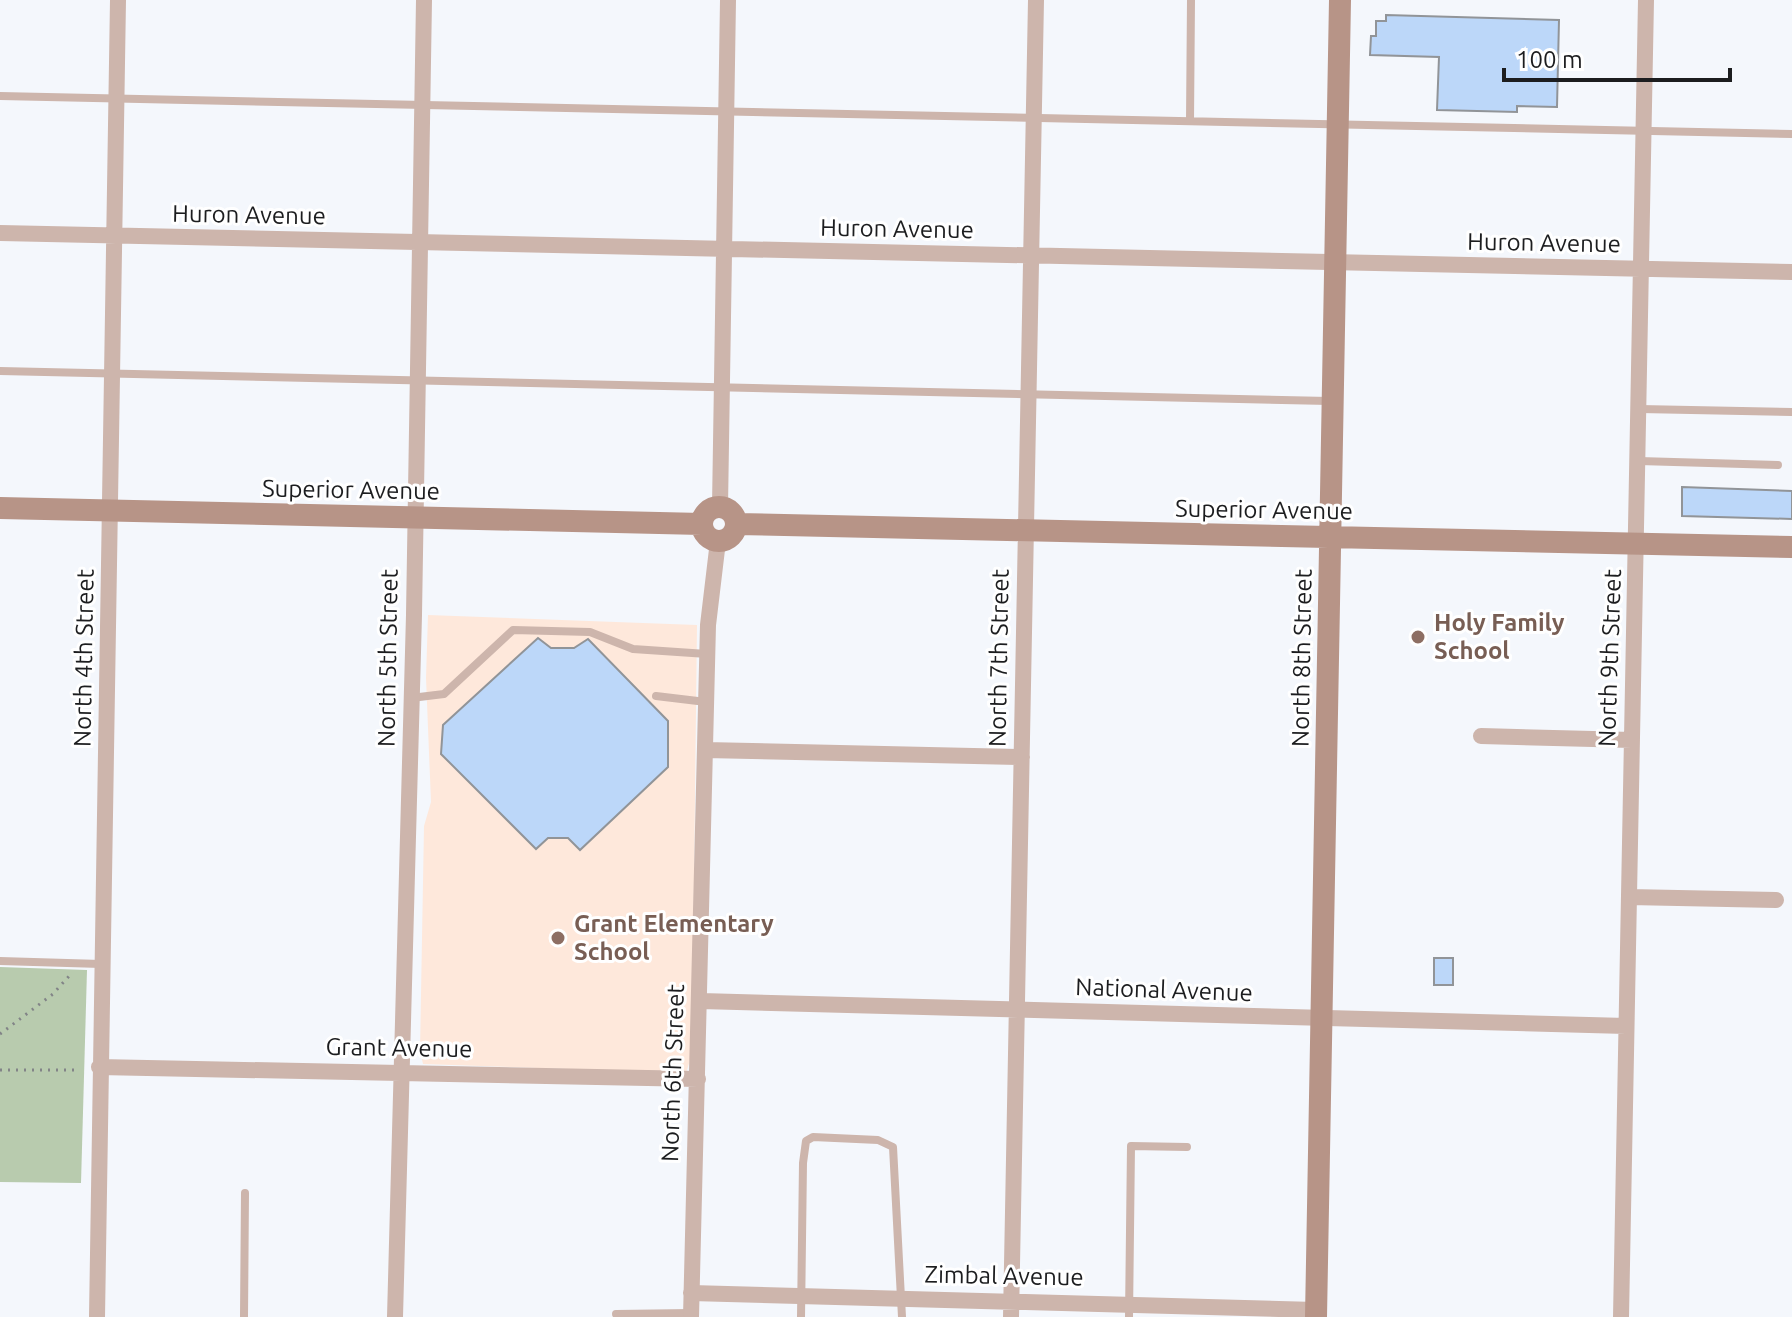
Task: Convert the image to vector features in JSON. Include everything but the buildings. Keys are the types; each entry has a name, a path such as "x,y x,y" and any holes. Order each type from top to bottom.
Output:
{"street":[{"name":"North 4th Street","path":"97,1317 118,0"},
{"name":"North 5th Street","path":"395,1317 424,0"},
{"path":"720,507 728,0"},
{"name":"North 7th Street","path":"1011,1317 1036,0"},
{"name":"North 8th Street","path":"1316,1313 1340,0"},
{"name":"North 9th Street","path":"1621,1317 1646,0"},
{"name":"Huron Avenue","path":"0,233 1792,272"},
{"path":"720,507 730,511 736,524 728,538 718,541 705,533 702,524 705,513 720,507"},
{"name":"Superior Avenue","path":"0,508 702,524"},
{"name":"Superior Avenue","path":"736,524 1792,547"},
{"name":"North 6th Street","path":"691,1315 707,654 718,541"},
{"path":"1481,736 1632,740"},
{"path":"705,750 1022,757"},
{"path":"1629,897 1776,900"},
{"name":"National Avenue","path":"701,1001 1626,1026"},
{"name":"Grant Avenue","path":"99,1067 698,1079"},
{"name":"Zimbal Avenue","path":"691,1293 1011,1300 1129,1310 1316,1313"}],"lane":[{"path":"1190,121 1191,0"},
{"path":"0,96 1792,134"},
{"path":"0,371 1334,401"},
{"path":"1640,409 1792,412"},
{"path":"1639,461 1778,465"},
{"path":"411,698 444,694 513,630 590,632 633,649 707,654"},
{"path":"656,696 706,702"},
{"path":"0,961 101,964"},
{"path":"801,1317 803,1163 806,1141 813,1137 878,1140 893,1147 904,1297 902,1317"},
{"path":"1129,1310 1131,1146 1187,1147"},
{"path":"244,1317 245,1193"},
{"path":"616,1314 691,1315"}],"path":[{"path":"0,1034 53,994 80,963"},
{"path":"0,1070 78,1070"}],"shaded area":[{"name":"Grant Elementary School","path":"428,615 697,625 692,1054 686,1073 423,1064 420,1051 424,826 431,802 426,678"}],"green space":[{"path":"0,967 87,970 81,1183 0,1182"}],"place":[{"name":"Holy Family School","path":"1418,637"},
{"name":"Grant Elementary School","path":"558,938"}]}
